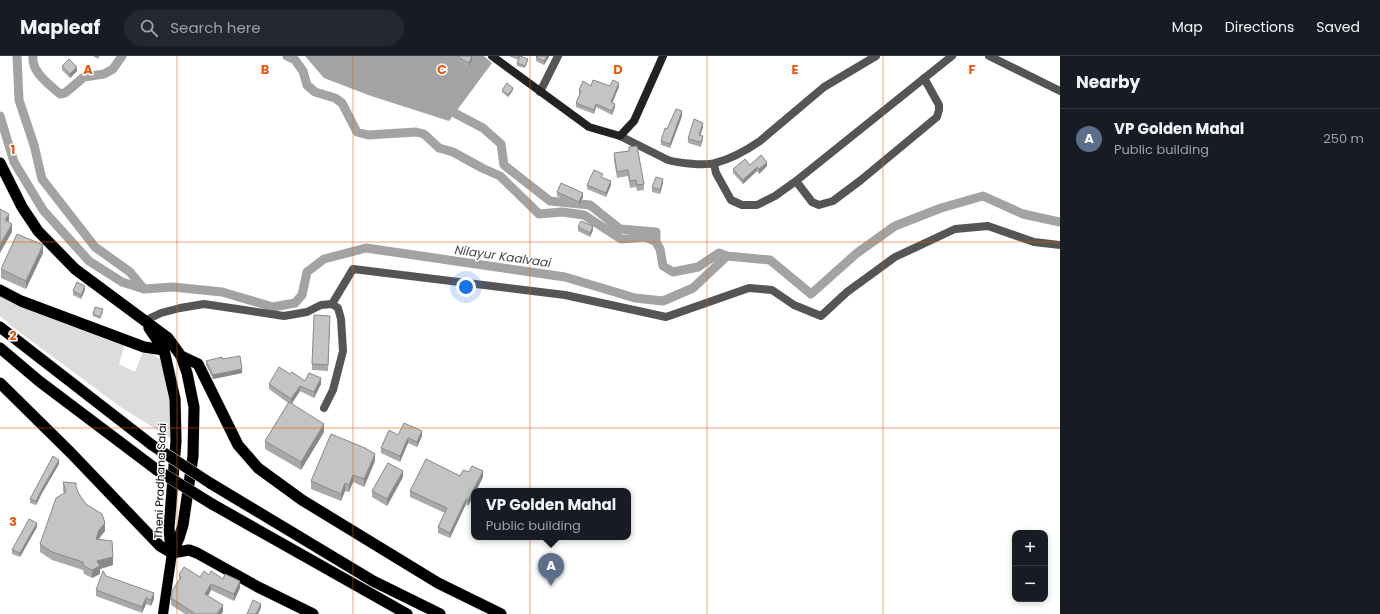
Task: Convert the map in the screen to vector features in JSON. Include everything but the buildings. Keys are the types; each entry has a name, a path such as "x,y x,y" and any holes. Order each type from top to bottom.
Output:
{"highway":[{"name":"Theni Pradhana Salai","path":"0,163 22,207 38,231 75,269 168,338 181,356 187,373 194,406 193,456 183,525 180,538 172,553"},
{"path":"0,290 21,301 144,347 164,350"},
{"name":"Theni Pradhana Salai","path":"144,321 164,350 175,399 176,441 169,528 172,553"},
{"path":"0,327 152,445 373,581 440,614"},
{"path":"0,348 39,381 157,470 212,504 407,614"},
{"path":"181,356 198,364 238,445 258,468 302,500 438,583 500,614"},
{"path":"0,383 72,453 160,546 172,553 189,550 197,553 258,587 313,614"}],"main road":[{"path":"492,56 589,127 620,136 634,121 664,56"},
{"name":"Theni Pradhana Salai","path":"163,614 172,553"}],"street":[{"path":"540,92 558,56"},
{"path":"620,136 668,160 676,162 714,164 750,148 824,87 876,56"},
{"path":"714,164 716,173 731,200 742,205 757,205 775,196 796,181 952,56"},
{"path":"989,56 1060,91"},
{"path":"796,181 812,202 819,205 833,201 861,180 937,117 939,105 924,78"},
{"path":"332,304 353,269 564,295 666,317 749,288 772,290 794,305 821,316 847,292 895,257 955,229 988,226 1034,242 1060,245"},
{"path":"144,321 180,308 204,304 284,316 307,312 321,305 332,304 338,308 341,319 343,351 332,390 324,408"}],"shaded area":[{"path":"305,56 484,56 492,63 449,121 371,96 324,78"},
{"path":"0,296 65,324 125,344 119,364 135,372 144,349 160,359 171,398 172,439 122,408 18,331 0,316"}],"waterway":[{"path":"17,56 19,100 34,145 42,179 95,247 130,272 144,289"},
{"path":"33,56 33,62 38,72 46,82 60,94 65,93 84,77 104,74 113,69 122,56"},
{"path":"287,56 295,60 303,71 307,85 315,92 335,98 342,103 357,132 368,135 416,132 424,134 439,148 453,152 500,176 539,214 562,212 584,215 621,239 645,237 656,242 660,249 663,266 673,272 698,267 719,253 727,256"},
{"path":"445,108 483,128 501,144 504,165 550,201 590,205 620,229 656,232 656,242"},
{"name":"Nilayur Kaalvaai","path":"0,116 14,162 43,210 89,261 122,282 144,289 173,287 222,292 273,307 295,303 302,295 307,272 324,259 366,248 565,277 635,298 663,301 693,288 727,256 770,260 811,294 857,253 895,226 941,208 983,196 1023,214 1060,222"}],"place":[{"name":"VP Golden Mahal","path":"551,586"}]}
